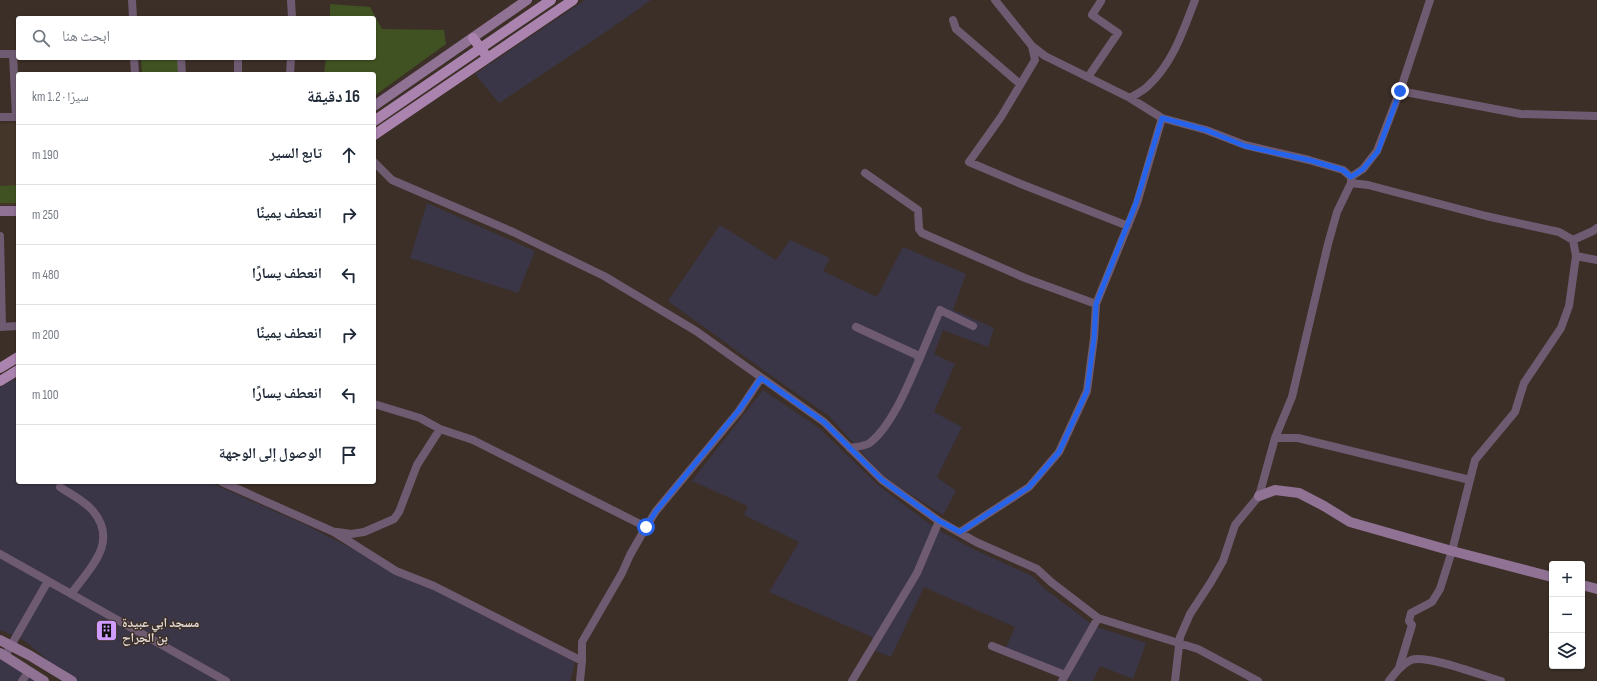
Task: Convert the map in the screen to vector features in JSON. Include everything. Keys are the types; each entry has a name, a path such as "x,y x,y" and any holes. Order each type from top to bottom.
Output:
{"main road":[{"path":"376,120 551,0"},
{"path":"376,134 573,0"},
{"path":"473,38 488,58"},
{"path":"0,368 16,367"},
{"path":"0,381 16,368"}],"street":[{"path":"132,0 133,16"},
{"path":"291,0 292,16"},
{"path":"376,105 527,0"},
{"path":"995,0 1032,46 1045,56 1130,98 1162,118 1206,130 1245,146 1309,160 1343,170 1351,180 1486,216 1559,232 1572,240 1576,256 1569,306 1561,328 1524,384 1515,412 1475,460 1452,551 1440,589 1432,602 1411,613 1409,621 1412,625 1399,668"},
{"path":"1130,98 1148,86 1170,59 1179,43 1195,0"},
{"path":"1175,681 1180,637 1190,614 1223,561 1234,525 1259,496 1275,438 1292,397 1337,212 1351,180 1363,169 1378,151 1400,91 1430,0"},
{"path":"1088,77 1118,33 1092,15 1101,1"},
{"path":"952,20 956,29 1020,84"},
{"path":"1032,46 1035,60 1001,117 969,162 1128,226"},
{"path":"0,54 16,54"},
{"path":"16,60 16,72"},
{"path":"134,60 135,72"},
{"path":"181,60 182,72"},
{"path":"238,60 238,72"},
{"path":"290,72 291,60"},
{"path":"1400,91 1521,114 1597,116"},
{"path":"0,117 16,117"},
{"path":"960,532 1029,487 1059,452 1087,391 1094,338 1096,304 1128,226 1162,118"},
{"path":"376,164 392,180 513,232 604,276 696,331 824,422 882,480 939,521 976,542 1037,569 1050,582 1098,618 1198,649 1258,681"},
{"path":"864,173 918,210 919,229 922,233 1025,278 1096,304"},
{"path":"0,211 16,211"},
{"path":"1572,240 1594,231 1597,228"},
{"path":"0,236 1,327 16,326"},
{"path":"1576,256 1597,260"},
{"path":"850,448 870,444 889,422 902,398 940,310 973,326"},
{"path":"856,327 916,355 919,360"},
{"path":"580,681 582,642 622,573 630,555 646,527 659,507 739,410 761,378"},
{"path":"376,405 420,418 440,429 473,440 646,527"},
{"path":"334,532 351,534 364,532 394,519 399,512 417,465 440,429"},
{"path":"1275,438 1298,438 1470,480"},
{"path":"226,484 334,532 396,570 434,586 582,661"},
{"path":"60,487 92,510 102,525 104,540 101,554 71,594"},
{"path":"1259,496 1275,490 1299,493 1350,522 1549,576"},
{"path":"852,681 917,573 939,521"},
{"path":"0,554 226,681"},
{"path":"44,681 3,654 11,646 48,581"},
{"path":"1585,586 1597,589"},
{"path":"992,646 1064,678 1098,618"},
{"path":"0,640 29,655 72,681"},
{"path":"1388,681 1399,668 1412,660 1427,659 1501,681"},
{"path":"22,681 29,671"}],"shaded area":[{"path":"585,0 651,0 499,103 475,74"},
{"path":"16,123 16,205 0,205 0,124"},
{"path":"427,203 535,251 518,293 410,258"},
{"path":"720,225 776,260 790,240 830,258 823,271 877,297 903,247 966,274 953,310 994,328 988,347 943,330 934,354 955,364 934,412 962,427 937,477 956,491 943,515 885,478 829,416 668,301"},
{"path":"13,379 16,381 16,484 214,484 308,526 575,662 570,681 72,681 25,641 0,630 0,387"},
{"path":"763,390 819,428 879,486 935,528 973,549 1032,576 1045,589 1094,626 1146,643 1133,679 1100,666 1093,681 1073,681 1003,655 1015,627 924,587 891,657 876,651 872,637 769,592 799,542 744,515 748,506 692,481"},
{"path":"0,658 38,681 0,681"}],"green space":[{"path":"330,4 370,7 375,16 330,16"},
{"path":"376,18 382,29 444,30 446,44 376,95 376,72 324,72 326,60 376,60"},
{"path":"141,60 179,60 180,72 142,72"},
{"path":"16,185 16,203 0,203 0,186"}],"place":[{"name":"مسجد ابي عبيدة بن الجراح","path":"107,630"}],"route":[{"path":"646,527 656,511 739,410 761,378 824,422 882,480 939,521 960,532 1029,487 1059,452 1087,391 1094,338 1096,304 1136,203 1162,118 1206,130 1245,146 1309,160 1343,170 1351,177 1363,169 1378,151 1400,91"}]}
